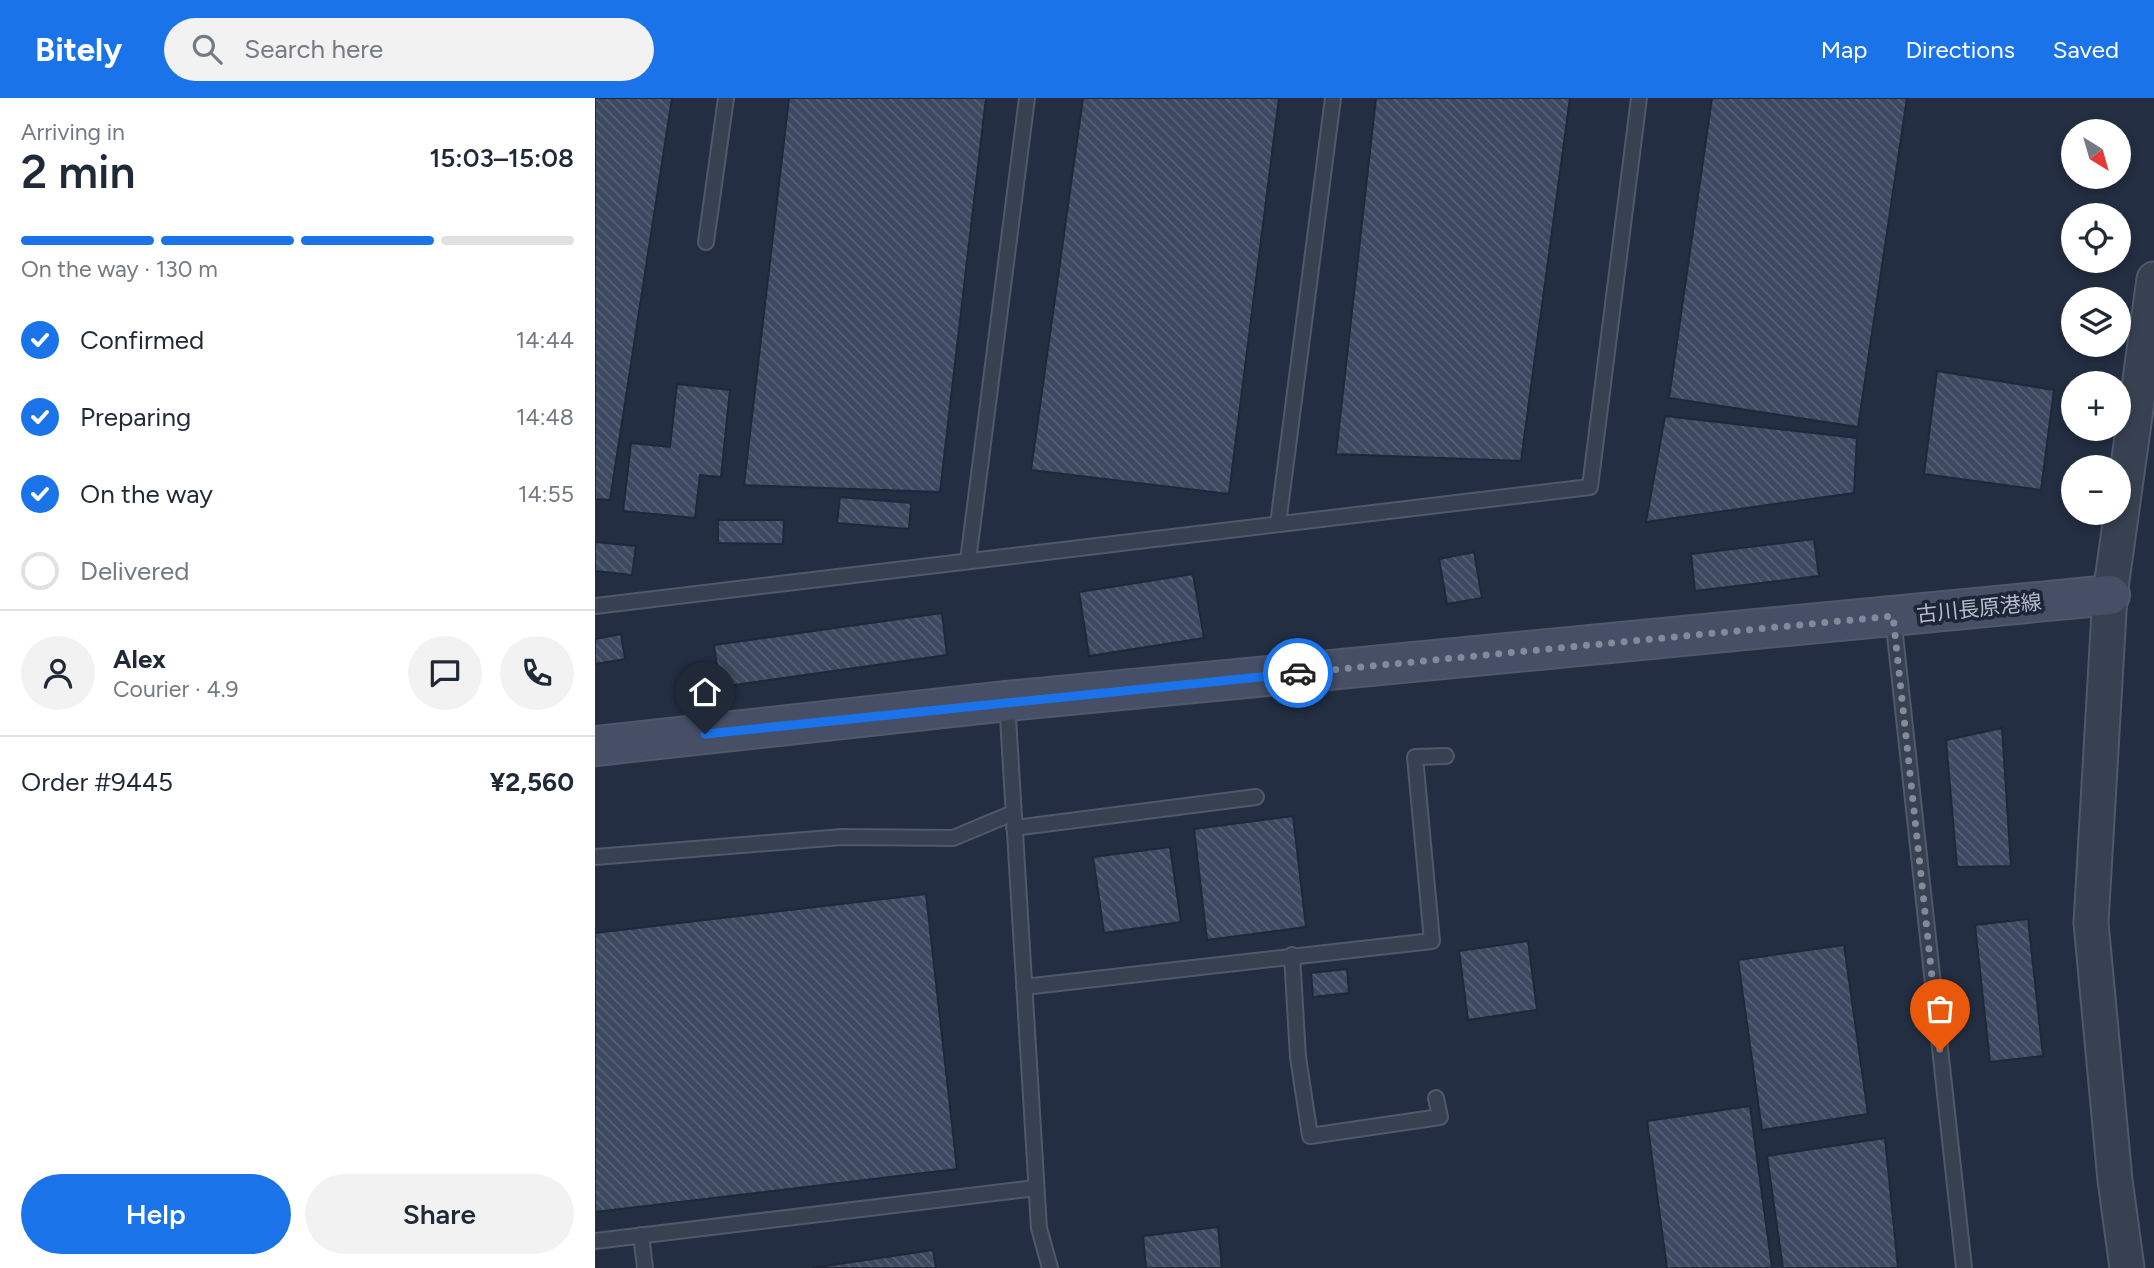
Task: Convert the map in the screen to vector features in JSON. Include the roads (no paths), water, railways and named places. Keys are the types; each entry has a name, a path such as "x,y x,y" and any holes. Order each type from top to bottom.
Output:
{"main road":[{"name":"古川長原港線","path":"595,746 1007,702 2110,595"}],"street":[{"path":"2127,1268 2115,1180 2091,923 2110,595 2150,331 2154,279"}],"lane":[{"path":"706,242 726,98"},
{"path":"968,561 1027,98"},
{"path":"1277,524 1333,98"},
{"path":"595,606 1590,487 1639,98"},
{"path":"1893,616 1964,1268"},
{"path":"1007,702 1036,1188 1039,1228 1049,1268"},
{"path":"1024,987 1432,941 1415,757 1446,756"},
{"path":"595,857 842,837 953,838 1014,820 1256,797"},
{"path":"1292,956 1298,1057 1310,1136 1440,1117 1436,1098"},
{"path":"595,1241 1036,1188"},
{"path":"641,1236 645,1268"}]}
